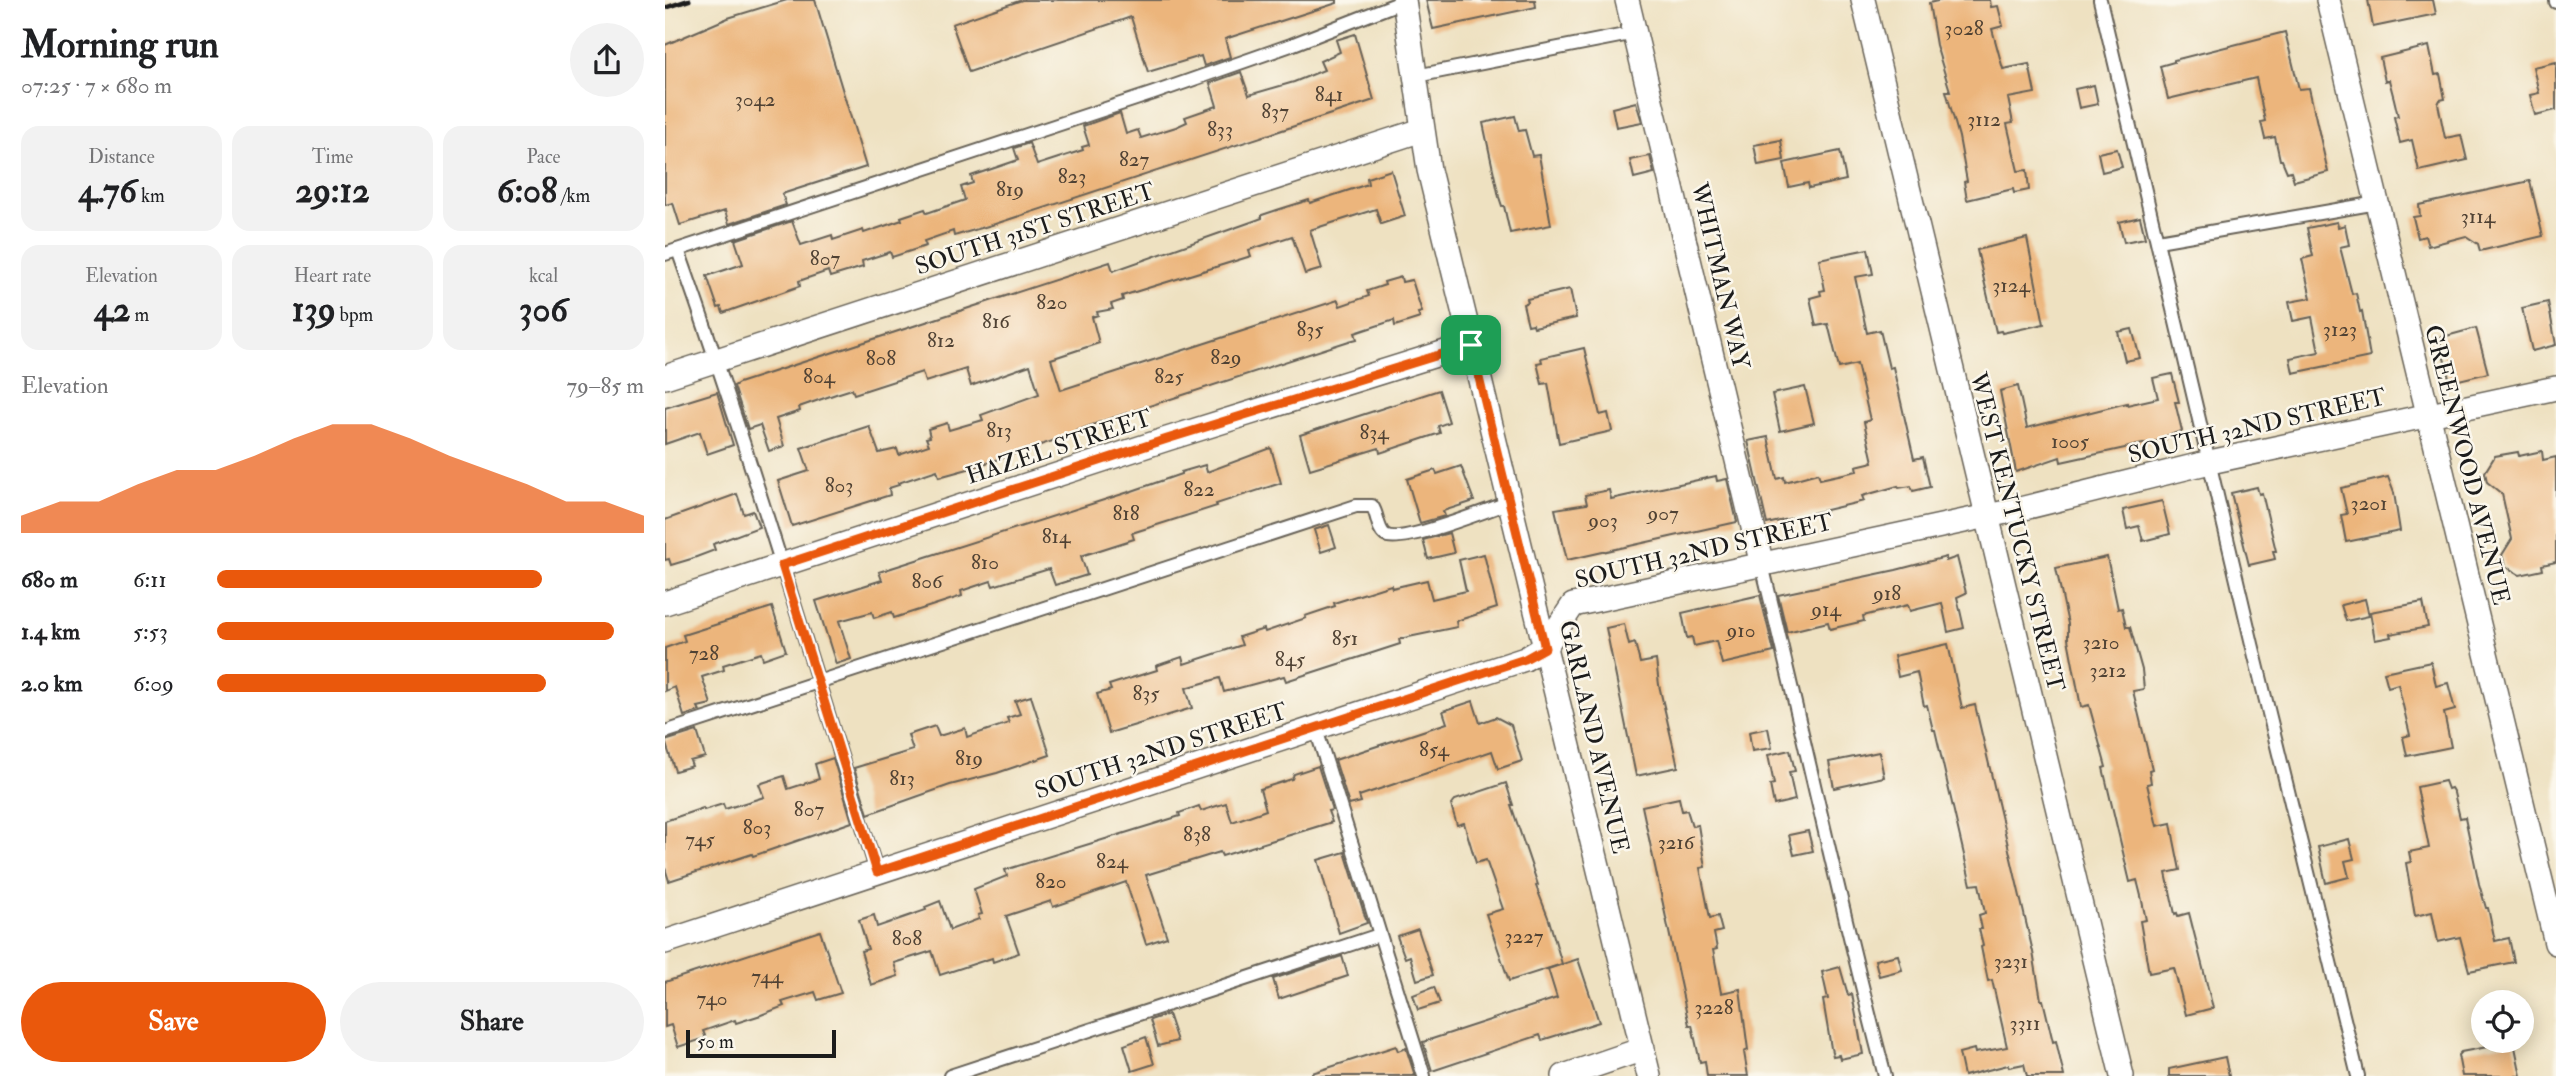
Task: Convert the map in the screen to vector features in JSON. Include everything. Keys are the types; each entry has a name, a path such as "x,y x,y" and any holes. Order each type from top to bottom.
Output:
{"street":[{"name":"WHITMAN WAY","path":"1627,0 1762,565"},
{"name":"WEST KENTUCKY STREET","path":"1863,0 2122,1076"},
{"name":"GREENWOOD AVENUE","path":"2327,0 2556,943"},
{"name":"GARLAND AVENUE","path":"1404,1 1429,170 1649,1076"},
{"name":"SOUTH 31ST STREET","path":"665,377 1422,130"},
{"name":"HAZEL STREET","path":"665,603 1167,439 1471,345"},
{"name":"SOUTH 32ND STREET","path":"665,942 1525,659 1545,648 1573,605 1986,516 2210,462 2556,388"},
{"path":"1565,1076 1643,1049"}],"lane":[{"path":"2101,0 2249,631 2358,1076"},
{"path":"665,254 1154,93 1291,45 1404,1"},
{"path":"1416,76 1635,33"},
{"path":"2158,241 2377,203"},
{"path":"678,250 717,360 877,872"},
{"path":"665,732 1356,506 1372,506 1383,532 1387,536 1397,537 1416,534 1510,502"},
{"path":"1762,565 1808,752 1844,918 1885,1076"},
{"path":"1316,729 1424,1076"},
{"path":"950,1076 1380,935"}],"building":[{"path":"787,0 815,0 866,167 782,194 786,205 729,224 725,211 680,225 673,203 665,205 665,45 728,18"},
{"path":"1022,0 1337,0 1337,3 1225,39 1230,57 1204,66 1201,56 1148,72 1131,17 969,72 952,24"},
{"path":"1426,0 1535,0 1536,7 1433,29"},
{"path":"1942,0 1990,0 1991,7 1998,6 2003,26 1992,29 2003,69 2029,64 2035,93 2008,98 2013,123 2007,124 2018,171 2027,170 2029,190 2014,193 2013,189 1967,200 1964,182 1967,181 1959,137 1946,91 1950,91 1936,45 1929,3"},
{"path":"2368,0 2433,0 2436,14 2373,27"},
{"path":"2285,32 2299,89 2309,88 2328,172 2294,181 2291,171 2287,172 2280,160 2275,137 2265,139 2261,122 2265,121 2256,78 2168,99 2160,66 2174,60"},
{"path":"1355,34 1374,100 995,224 954,236 953,231 924,241 926,246 892,257 890,252 862,261 863,267 830,277 828,271 799,281 800,286 723,313 721,307 718,308 707,276 743,264 735,240 792,221 801,245 832,235 833,240 863,230 864,233 925,209 927,213 965,200 961,187 973,183 971,176 1018,160 1014,148 1029,143 1037,165 1083,150 1082,147 1089,145 1083,126 1120,113 1126,134 1138,130 1141,138 1176,127 1187,122 1185,117 1217,106 1210,83 1241,72 1249,95 1294,82 1324,70 1320,61 1340,52 1336,40"},
{"path":"2429,46 2435,75 2440,74 2445,99 2438,104 2445,138 2461,135 2467,160 2419,171 2412,140 2400,143 2394,117 2398,116 2380,58"},
{"path":"2556,62 2556,110 2535,115 2530,95 2539,93 2533,67"},
{"path":"2094,85 2098,104 2079,108 2075,89"},
{"path":"1636,102 1642,122 1616,127 1612,108"},
{"path":"1515,116 1519,131 1525,130 1532,156 1539,155 1551,225 1510,233 1504,206 1499,197 1483,123"},
{"path":"1781,140 1784,160 1758,165 1754,145"},
{"path":"2117,149 2122,167 2102,172 2098,153"},
{"path":"1840,151 1846,180 1809,188 1808,183 1789,187 1784,163"},
{"path":"1650,156 1654,173 1634,178 1630,160"},
{"path":"1391,170 1405,216 1381,224 1376,209 1310,230 1322,269 1305,274 1292,236 1249,250 1251,256 1122,296 1123,300 1111,304 1113,309 1097,312 1098,315 1092,317 1099,343 1051,359 1061,390 1338,300 1340,306 1369,296 1367,291 1401,277 1402,282 1412,280 1422,312 1418,313 1420,318 1395,326 1394,320 1355,333 1357,339 1103,421 1076,431 1077,433 968,469 939,477 937,470 898,483 899,485 889,488 890,495 792,526 778,481 809,471 801,448 869,426 879,453 897,449 899,455 929,445 926,438 930,437 928,429 947,423 949,430 983,420 981,415 1039,394 1030,365 971,386 966,369 925,382 922,372 854,394 852,389 836,394 799,407 800,411 776,419 784,446 769,451 760,425 748,429 734,386 739,383 1110,262 1113,271 1262,218 1262,215 1368,184 1367,178"},
{"path":"2530,181 2543,236 2480,251 2478,244 2466,236 2428,246 2425,236 2418,238 2413,217 2420,216 2419,205"},
{"path":"2140,217 2145,238 2124,242 2119,222"},
{"path":"2337,222 2338,227 2345,225 2349,245 2340,247 2352,294 2356,293 2360,312 2362,311 2370,357 2293,373 2290,358 2319,352 2312,317 2293,321 2289,302 2311,298 2302,259 2313,256 2307,228"},
{"path":"2027,238 2044,324 1996,332 1977,250"},
{"path":"1868,249 1873,274 1855,277 1867,333 1880,330 1889,368 1893,367 1914,459 1923,457 1930,487 1913,491 1911,486 1898,486 1862,496 1864,501 1767,524 1748,441 1768,437 1777,479 1784,477 1785,482 1818,473 1820,479 1857,471 1856,466 1873,462 1864,422 1870,420 1857,364 1839,368 1828,324 1816,326 1810,298 1821,295 1820,291 1825,290 1819,259"},
{"path":"1570,289 1576,318 1534,327 1533,324 1528,325 1523,304 1528,302 1527,299"},
{"path":"2548,302 2556,345 2532,351 2522,308"},
{"path":"2476,328 2488,373 2455,381 2449,378 2439,338"},
{"path":"2132,329 2140,358 2125,361 2118,332"},
{"path":"1584,348 1600,415 1608,413 1612,431 1559,443 1548,383 1542,384 1537,363 1542,362 1541,358"},
{"path":"2172,374 2182,431 2166,436 2166,439 2061,462 2060,457 2016,472 2000,391 2018,386 2027,428 2158,398 2153,378"},
{"path":"1805,387 1814,423 1780,431 1772,394"},
{"path":"1439,390 1449,422 1438,426 1440,433 1380,453 1379,448 1310,469 1300,435"},
{"path":"717,392 733,445 707,454 700,432 665,444 665,408"},
{"path":"1271,448 1281,483 1132,533 1134,539 1081,556 1087,575 1055,585 1049,569 993,586 991,581 961,591 962,596 894,618 892,612 874,618 872,612 839,621 851,659 836,664 816,601 882,580 879,572 1132,491 1181,472 1205,465 1207,472"},
{"path":"2542,451 2543,460 2556,457 2556,562 2542,565 2543,570 2520,575 2505,566 2502,555 2512,539 2502,494 2487,482 2485,472 2495,456 2518,452 2519,456"},
{"path":"1461,466 1474,501 1443,511 1445,516 1420,523 1407,479 1435,470 1437,474"},
{"path":"1716,476 1717,481 1727,479 1737,522 1567,560 1555,509 1587,504 1585,495 1609,490 1611,499"},
{"path":"2388,477 2394,493 2400,531 2346,542 2341,515 2347,514 2341,488"},
{"path":"2257,487 2259,494 2262,493 2276,551 2273,551 2275,559 2249,565 2231,493"},
{"path":"737,494 744,514 753,511 759,527 713,544 715,550 691,559 671,565 669,559 665,560 665,520"},
{"path":"2162,501 2170,534 2143,541 2139,526 2127,529 2123,510"},
{"path":"1329,525 1336,547 1321,552 1314,530"},
{"path":"1449,533 1454,553 1428,559 1423,540"},
{"path":"1484,554 1497,608 1456,621 1457,627 1399,639 1400,644 1286,681 1284,676 1224,692 1220,678 1186,688 1192,708 1109,733 1097,694 1111,690 1109,685 1157,670 1156,666 1182,657 1184,664 1242,645 1239,637 1264,629 1265,632 1306,618 1305,616 1335,606 1334,603 1391,585 1392,588 1427,580 1432,599 1466,591 1459,560"},
{"path":"1946,557 1946,561 1957,557 1966,593 1957,597 1964,628 1948,632 1942,603 1910,611 1908,605 1863,616 1864,621 1830,629 1828,622 1787,632 1778,595"},
{"path":"2107,557 2118,609 2122,608 2126,627 2130,627 2142,670 2144,689 2133,691 2152,769 2149,770 2151,783 2147,784 2157,826 2171,823 2180,870 2166,873 2175,914 2178,916 2189,913 2213,1008 2186,1015 2174,968 2149,973 2140,921 2146,920 2141,896 2137,880 2130,882 2103,768 2106,767 2089,705 2081,707 2068,639 2068,624 2056,568"},
{"path":"1760,595 1774,652 1722,664 1716,641 1694,646 1692,637 1687,638 1682,613"},
{"path":"2365,599 2369,616 2346,621 2341,605"},
{"path":"2423,602 2428,627 2390,634 2391,637 2375,640 2370,612"},
{"path":"772,607 786,651 763,659 761,653 723,665 724,670 702,677 711,704 698,707 700,711 684,716 675,687 665,691 665,648 685,641 683,635"},
{"path":"1624,624 1629,645 1635,643 1640,663 1656,660 1678,767 1636,776 1606,628"},
{"path":"1948,644 1962,708 1975,705 2033,952 2041,1000 2053,1042 2056,1041 2064,1076 2027,1076 2024,1064 2008,1065 1964,1076 1959,1053 1974,1049 1975,1053 2007,1047 1992,980 1988,981 1981,947 1979,929 1982,929 1979,915 1985,913 1979,884 1971,885 1935,730 1927,705 1924,706 1917,672 1898,677 1894,656"},
{"path":"2431,662 2436,686 2448,683 2455,710 2444,713 2451,747 2407,756 2403,737 2410,735 2398,684 2388,687 2384,672"},
{"path":"1031,696 1050,755 950,785 868,814 854,768 913,750 908,735 935,726 939,736 965,728 967,737 1009,723 1007,718 1020,714 1015,701"},
{"path":"1473,701 1480,723 1496,717 1511,725 1522,761 1498,769 1492,751 1359,796 1361,802 1349,805 1335,760 1447,723 1443,711"},
{"path":"1768,728 1772,748 1752,751 1749,732"},
{"path":"697,731 705,757 690,761 692,766 675,771 665,741"},
{"path":"1790,750 1795,771 1789,772 1795,800 1774,805 1770,785 1774,784 1768,755"},
{"path":"1879,752 1884,777 1834,788 1829,762"},
{"path":"833,758 852,822 669,881 665,868 665,821 703,808 704,810 723,804 725,809 764,797 759,784 784,776 788,789 819,779 815,764"},
{"path":"1318,766 1332,810 1328,811 1332,822 1222,856 1220,852 1146,875 1167,937 1146,944 1126,882 1053,907 1051,901 1006,916 1019,953 993,962 992,958 940,975 932,951 894,963 898,976 871,985 861,951 868,949 859,920 874,915 877,927 926,910 925,907 940,901 950,930 979,919 978,915 982,914 974,889 1007,876 1005,870 1180,816 1179,813 1199,806 1201,811 1226,803 1232,822 1266,810 1260,789 1292,779 1294,774"},
{"path":"2445,781 2448,789 2451,788 2454,793 2460,818 2465,817 2479,884 2488,908 2495,941 2509,938 2514,962 2469,971 2460,937 2438,942 2432,912 2415,916 2406,863 2411,862 2409,852 2429,848 2417,787"},
{"path":"1506,783 1562,964 1509,981 1486,914 1503,909 1486,860 1476,863 1464,823 1457,825 1451,805 1455,800"},
{"path":"1679,798 1682,811 1687,810 1692,826 1698,825 1705,867 1700,868 1710,918 1718,916 1722,931 1714,933 1717,949 1713,950 1721,993 1740,989 1748,1050 1744,1052 1748,1076 1707,1076 1705,1061 1700,1062 1692,1025 1689,1025 1642,806"},
{"path":"1808,831 1813,851 1794,855 1789,835"},
{"path":"2349,839 2354,859 2345,861 2349,877 2326,883 2318,847"},
{"path":"1345,852 1367,923 1339,933 1318,860"},
{"path":"1418,929 1433,975 1417,980 1410,956 1405,958 1397,936"},
{"path":"820,931 841,993 818,1000 815,992 782,1002 784,1006 761,1015 703,1031 706,1038 678,1047 671,1025 665,1027 665,982"},
{"path":"1898,955 1902,970 1879,976 1875,960"},
{"path":"1342,956 1348,976 1279,999 1273,979"},
{"path":"1578,959 1599,1022 1542,1040 1540,1035 1432,1071 1423,1042 1557,998 1548,969"},
{"path":"1840,967 1848,995 1852,994 1863,1054 1840,1059 1839,1055 1833,1056 1831,1048 1823,1000 1828,999 1822,972"},
{"path":"1434,987 1440,1003 1418,1010 1413,995"},
{"path":"1168,1014 1177,1041 1158,1046 1150,1020"},
{"path":"1146,1037 1154,1064 1132,1071 1124,1045"},
{"path":"1396,1046 1398,1051 1406,1048 1415,1076 1312,1076 1312,1073"},
{"path":"2461,1052 2516,1053 2521,1076 2462,1076 2458,1055"},
{"path":"2225,1057 2229,1076 2169,1076 2169,1069"}],"railway":[{"path":"665,8 689,0"}],"route":[{"path":"1471,345 1545,648 1525,659 877,872 782,565 1167,439 1471,345"}]}
